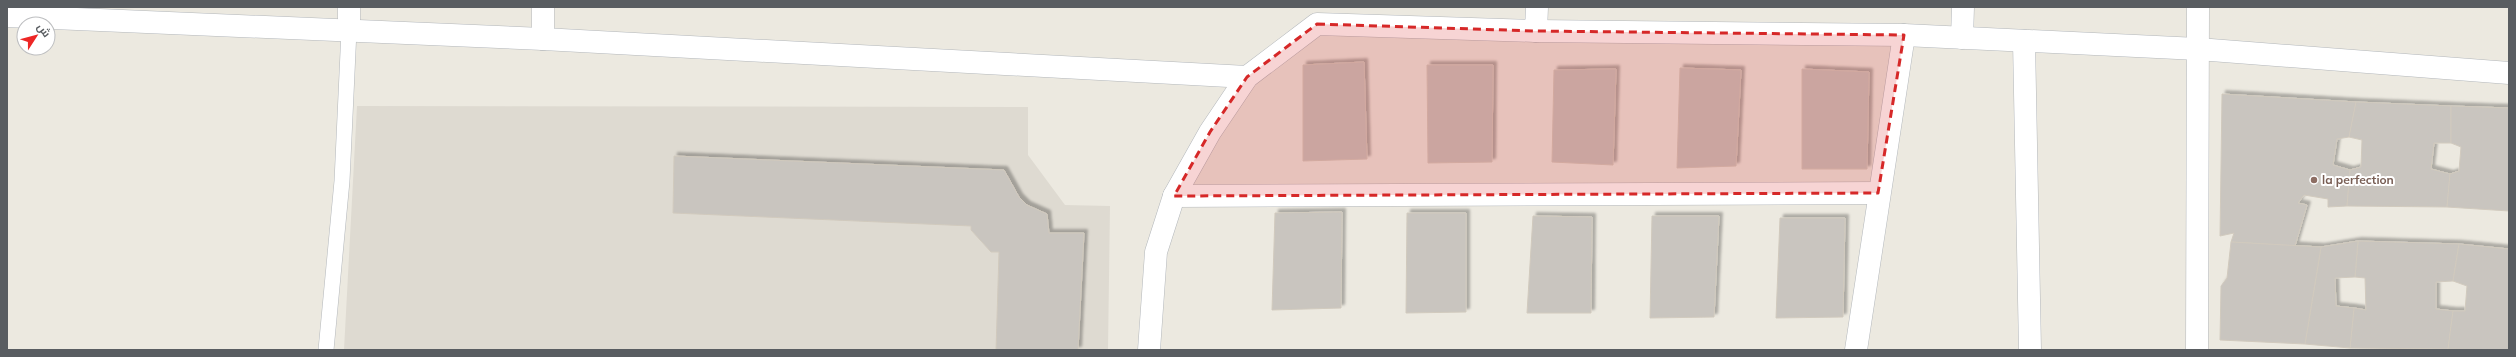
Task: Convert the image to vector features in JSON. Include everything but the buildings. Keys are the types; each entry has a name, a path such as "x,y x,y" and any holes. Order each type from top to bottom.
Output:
{"street":[{"path":"349,7 349,30"},
{"path":"543,7 543,39"},
{"path":"1536,31 1537,7"},
{"path":"1962,7 1962,38"},
{"path":"2197,350 2198,7"},
{"path":"19,13 180,15 349,30 1247,77"},
{"path":"1149,350 1156,252 1174,196 1210,132 1247,77 1318,15 1536,31 1904,35 2198,49 2509,73"},
{"path":"1856,350 1878,193 1904,35"},
{"path":"2024,41 2030,350"},
{"path":"1174,196 1878,193"}],"lane":[{"path":"326,350 342,181 349,30"}],"highlighted area":[{"path":"1317,24 1536,31 1904,35 1878,193 1174,196 1210,132 1247,77"}],"shaded area":[{"path":"357,106 1028,107 1028,155 1065,205 1110,206 1108,350 344,350"}],"place":[{"name":"la perfection","path":"2314,180"}]}
